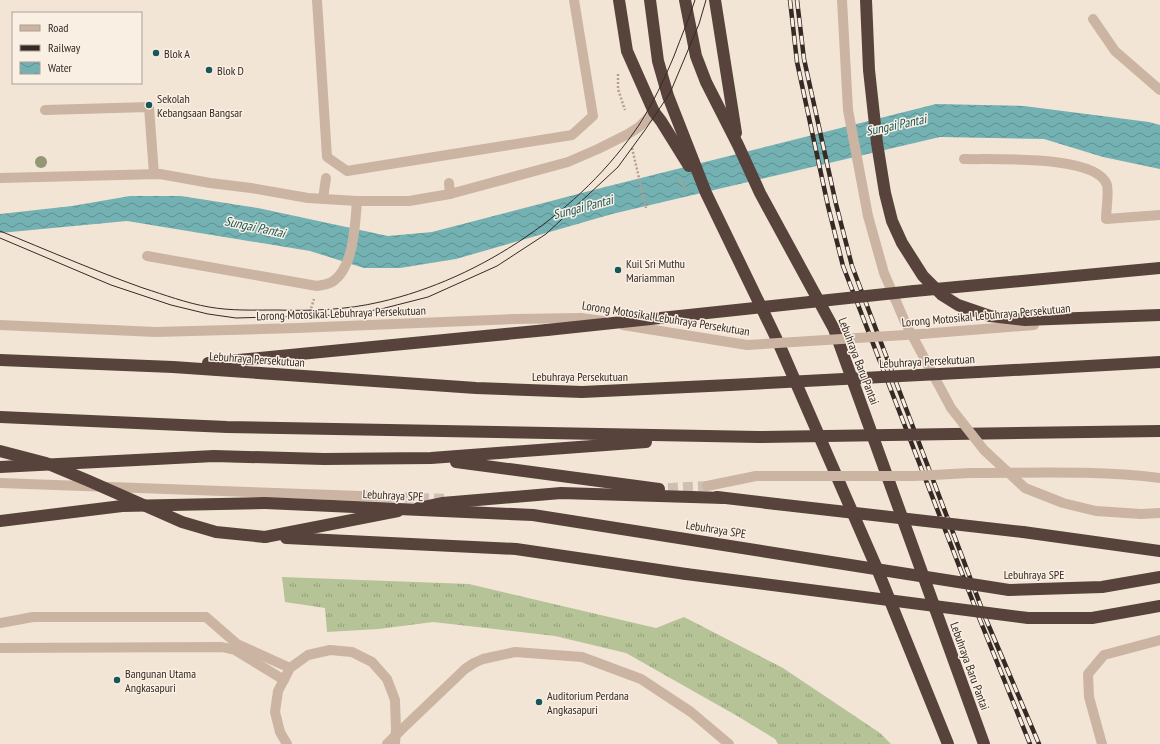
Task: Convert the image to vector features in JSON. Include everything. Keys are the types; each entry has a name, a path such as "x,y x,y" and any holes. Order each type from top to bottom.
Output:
{"highway":[{"path":"619,0 627,51 657,116 706,193"},
{"path":"650,0 658,61 668,96 706,193 779,344 875,563 948,744"},
{"name":"Lebuhraya Baru Pantai","path":"685,0 696,56 706,82 738,145 760,193 834,329 984,744"},
{"path":"715,0 738,145"},
{"path":"866,0 869,70 877,143 885,193 892,221 902,243 923,276 942,295 958,305 990,316 1025,320 1160,314"},
{"path":"173,367 548,330 914,291 1160,268"},
{"name":"Lebuhraya Persekutuan","path":"0,360 173,367 476,388 582,392 730,386 1160,362"},
{"path":"0,417 227,427 718,437 1160,431"},
{"path":"0,467 214,456 324,459 431,458 718,437"},
{"path":"0,451 46,463 89,480 182,522 216,532 266,537 516,549 686,574 1028,618 1092,618 1160,606"},
{"path":"431,458 724,498 1023,532 1160,551"},
{"path":"266,537 442,503 545,494 561,493 724,498"},
{"name":"Lebuhraya SPE","path":"0,521 122,506 266,503 533,515 1009,590 1102,587 1160,576"}],"street":[{"path":"317,0 327,156 347,171 572,135 592,116 574,0"},
{"path":"842,0 848,110 868,216 884,273 905,322 951,408 984,450 1025,488 1063,503 1096,512 1141,514 1160,513"},
{"path":"1093,19 1115,51 1160,90"},
{"path":"45,110 149,107 154,174"},
{"path":"0,178 154,174 323,199 408,201 450,194 574,159 628,134 657,116"},
{"path":"964,159 1057,161 1085,167 1099,174 1107,185 1106,219 1160,215"},
{"path":"323,199 326,178"},
{"path":"449,183 450,194"},
{"path":"147,256 317,286 332,282 345,270 352,245 357,201"},
{"name":"Lorong Motosikal Lebuhraya Persekutuan","path":"0,325 156,332 297,328 515,318 581,318 747,345 921,334 1160,314"},
{"path":"707,486 756,476 915,476 970,473 1074,472 1160,478"},
{"path":"0,483 389,496"},
{"path":"0,623 33,617 206,617 237,644 290,668"},
{"path":"1102,744 1089,697 1088,674 1104,655 1160,640"},
{"path":"0,648 222,647 235,650 284,680"},
{"path":"287,744 280,732 275,712 278,692 290,668 308,656 330,650 352,652 372,662 387,679 395,700 395,744"},
{"path":"387,744 465,669 474,663 515,652 529,652 582,658 641,679 690,712 729,744"}],"path":[{"path":"635,160 639,172 646,208"},
{"path":"297,328 311,310 317,286"}],"green space":[{"path":"282,577 469,584 656,628 684,617 783,668 880,733 891,744 778,744 775,739 739,717 626,653 555,636 433,622 379,629 327,632 325,608 285,602"}],"water":[{"name":"Sungai Pantai","path":"936,104 1024,106 1149,122 1160,125 1160,169 1103,157 1044,139 940,137 612,214 456,259 400,268 364,268 310,251 127,221 0,233 0,214 72,206 130,196 181,196 258,208 388,236 432,232"}],"tunnel":[{"path":"653,489 707,486"},
{"path":"389,497 449,499"}],"tram line":[{"path":"0,231 89,268 143,288 184,301 217,308 243,310 303,310 342,308 367,305 418,291 455,277 491,259 526,237 558,213 588,186 615,156 639,125 649,108 670,65 695,0"},
{"path":"0,238 111,285 171,305 208,314 236,318 344,315 381,309 428,297 497,266 546,234 618,167 670,93 699,24 706,0"}],"railway":[{"path":"790,0 797,62 828,206 843,266 980,620 1030,744"},
{"path":"797,0 804,59 836,204 852,266 985,617 1039,744"}],"place":[{"name":"Blok A","path":"156,53"},
{"name":"Blok D","path":"209,70"},
{"name":"Sekolah Kebangsaan Bangsar","path":"149,105"},
{"name":"Kuil Sri Muthu Mariamman","path":"618,270"},
{"name":"Bangunan Utama Angkasapuri","path":"117,680"},
{"name":"Auditorium Perdana Angkasapuri","path":"539,702"}]}
